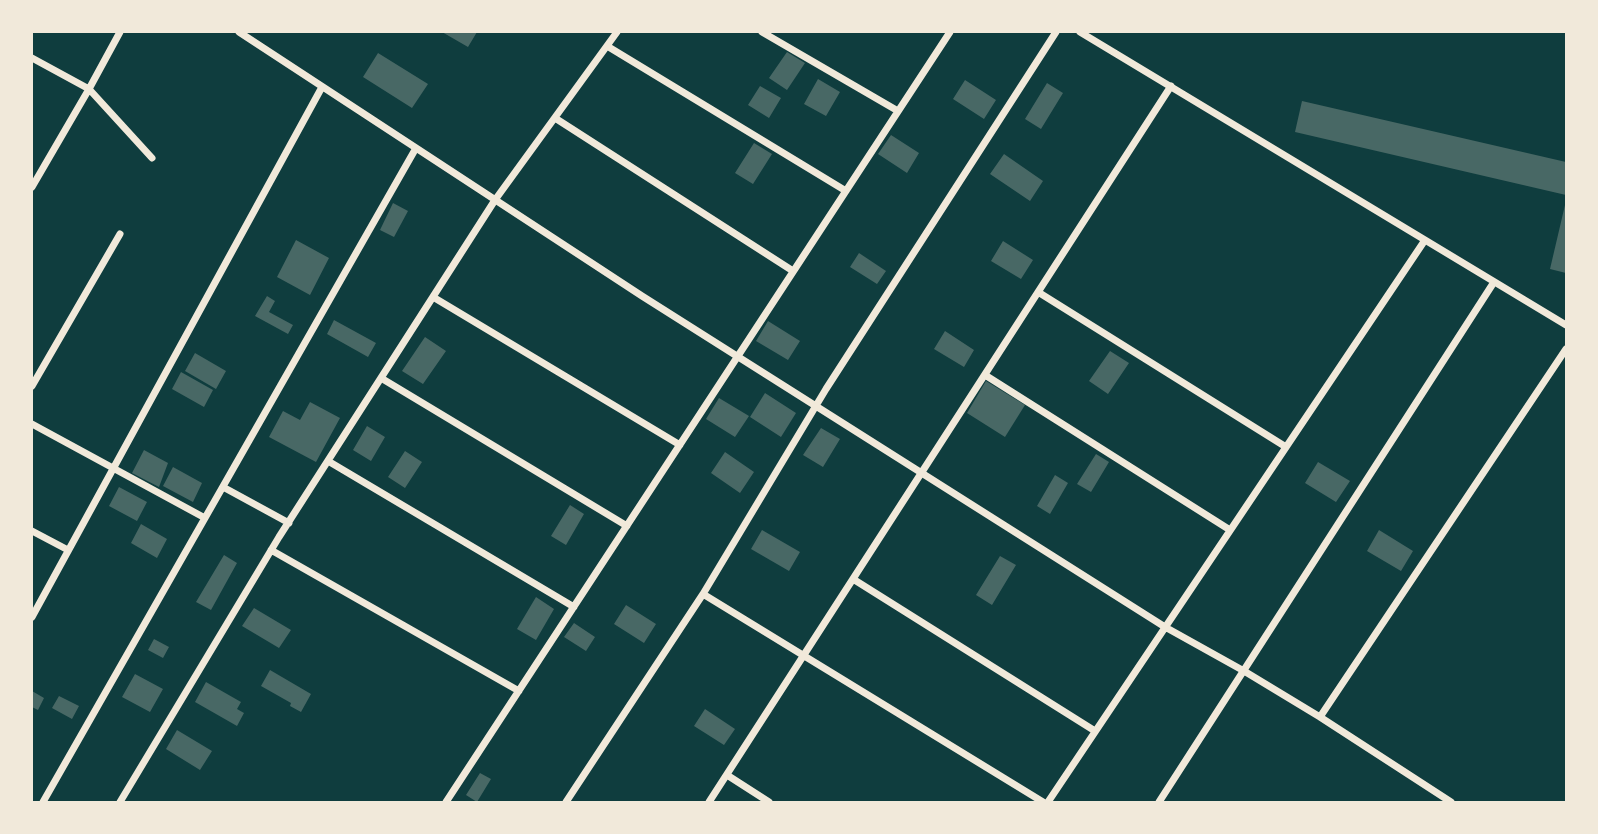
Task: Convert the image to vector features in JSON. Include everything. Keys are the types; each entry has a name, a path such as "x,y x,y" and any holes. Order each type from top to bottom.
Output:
{"street":[{"path":"32,187 35,173 89,89 120,32"},
{"path":"239,32 816,407 1166,627 1320,717 1451,803"},
{"path":"120,803 271,550 495,200 617,32"},
{"path":"762,32 898,111"},
{"path":"446,803 950,32"},
{"path":"566,803 703,594 816,407 1056,32"},
{"path":"1080,32 1566,325"},
{"path":"607,46 846,191"},
{"path":"32,58 89,89 152,158"},
{"path":"709,803 1171,86"},
{"path":"32,617 322,87"},
{"path":"555,118 793,271"},
{"path":"43,803 416,148"},
{"path":"32,386 120,234"},
{"path":"703,594 1045,803 1425,240"},
{"path":"1159,803 1494,282"},
{"path":"1038,292 1286,447"},
{"path":"433,297 680,445"},
{"path":"1320,717 1566,349"},
{"path":"985,375 1230,530"},
{"path":"381,378 627,526"},
{"path":"32,424 205,518"},
{"path":"328,461 574,607"},
{"path":"223,487 289,523"},
{"path":"32,531 68,550"},
{"path":"271,550 519,691"},
{"path":"853,579 1095,731"},
{"path":"727,775 769,803"}],"building":[{"path":"442,32 477,32 468,47"},
{"path":"787,52 805,63 787,90 769,78"},
{"path":"378,53 428,84 412,108 363,77"},
{"path":"818,79 840,92 826,116 804,104"},
{"path":"965,80 996,100 984,119 953,99"},
{"path":"1047,83 1063,93 1041,129 1025,119"},
{"path":"760,86 781,98 769,118 748,105"},
{"path":"1302,101 1566,162 1566,195 1295,132"},
{"path":"891,135 919,153 907,173 878,154"},
{"path":"754,143 772,154 753,184 735,173"},
{"path":"1004,154 1043,181 1030,201 990,174"},
{"path":"393,203 408,211 394,237 380,230"},
{"path":"1566,205 1566,273 1550,269"},
{"path":"296,240 329,258 310,295 277,277"},
{"path":"1003,241 1033,260 1021,279 991,261"},
{"path":"859,253 886,271 877,284 850,267"},
{"path":"267,296 275,301 269,312 293,325 288,334 255,316"},
{"path":"334,320 376,343 368,357 327,334"},
{"path":"768,321 800,341 788,360 756,341"},
{"path":"945,331 974,350 964,367 934,349"},
{"path":"425,337 446,351 423,384 402,371"},
{"path":"1110,351 1129,363 1108,394 1089,381"},
{"path":"195,353 226,371 216,389 185,371"},
{"path":"181,372 213,390 204,407 172,389"},
{"path":"986,381 1025,405 1005,437 967,413"},
{"path":"765,393 796,413 781,437 750,417"},
{"path":"719,398 749,416 735,437 706,419"},
{"path":"310,402 340,418 316,462 269,437 283,411 300,420"},
{"path":"367,426 385,437 371,461 353,450"},
{"path":"821,428 840,439 823,467 803,455"},
{"path":"144,450 168,463 159,487 132,473"},
{"path":"405,451 422,462 405,488 388,477"},
{"path":"725,452 754,472 740,493 711,473"},
{"path":"1096,454 1109,462 1091,492 1077,484"},
{"path":"1318,462 1350,481 1336,502 1305,483"},
{"path":"173,467 202,483 193,502 163,486"},
{"path":"1055,475 1068,483 1050,514 1037,506"},
{"path":"119,487 147,502 137,521 109,506"},
{"path":"570,505 584,514 566,545 551,536"},
{"path":"141,524 167,539 157,558 131,543"},
{"path":"762,530 800,552 789,571 751,549"},
{"path":"1379,530 1413,551 1401,571 1367,551"},
{"path":"224,555 237,563 211,610 196,602"},
{"path":"1000,556 1016,565 992,605 976,595"},
{"path":"536,597 554,609 536,640 517,629"},
{"path":"626,605 656,624 644,643 614,624"},
{"path":"254,608 291,630 279,648 242,626"},
{"path":"574,623 595,637 586,651 564,637"},
{"path":"154,639 169,647 163,658 148,650"},
{"path":"270,670 311,694 301,712 261,686"},
{"path":"135,674 163,689 150,712 122,697"},
{"path":"206,682 241,702 237,709 244,713 237,726 195,702"},
{"path":"32,691 44,698 38,710 32,707"},
{"path":"59,696 79,706 72,719 52,708"},
{"path":"705,709 735,729 724,745 694,726"},
{"path":"177,730 212,751 200,770 166,749"},
{"path":"480,773 491,779 477,802 466,795"}]}
